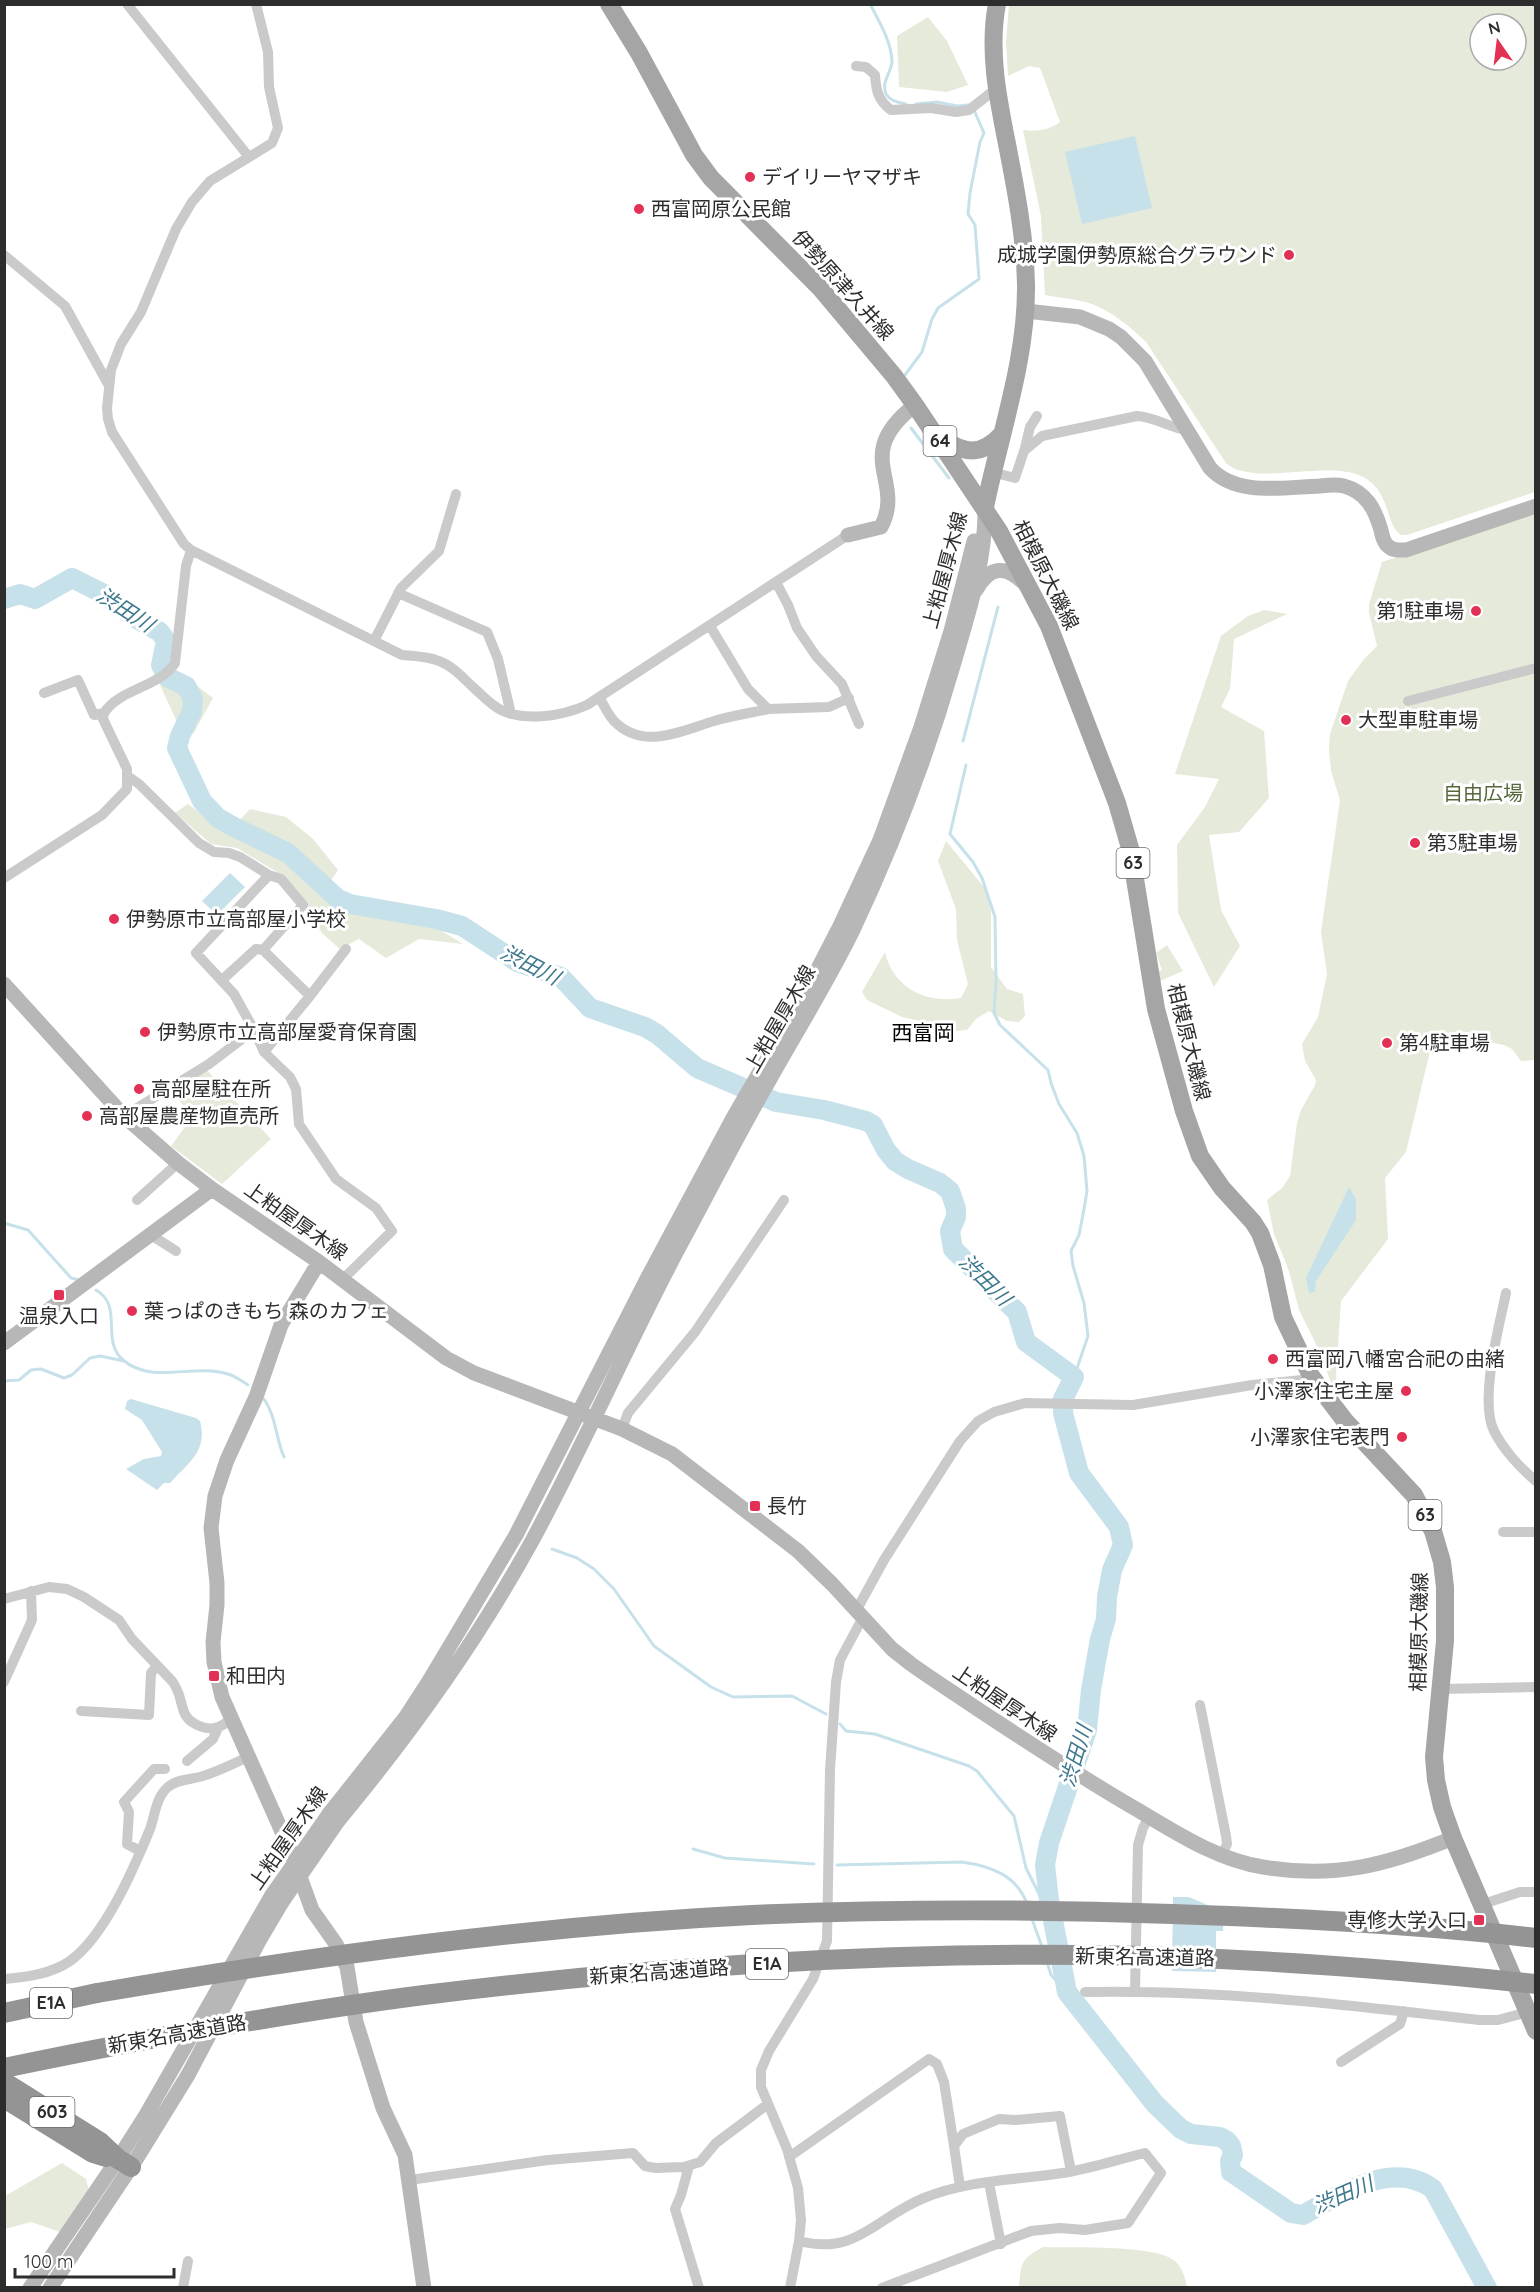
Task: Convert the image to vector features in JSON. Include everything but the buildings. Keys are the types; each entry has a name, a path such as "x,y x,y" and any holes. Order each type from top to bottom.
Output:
{"highway":[{"name":"E1A","path":"4,2013 97,1993 382,1948 626,1924 762,1915 996,1910 1142,1913 1370,1923 1536,1938"},
{"name":"新東名高速道路","path":"4,2068 149,2038 422,1995 643,1972 819,1961 1086,1955 1218,1959 1347,1967 1536,1984"},
{"path":"4,2007 97,1993"},
{"name":"603","path":"4,2082 96,2148"},
{"name":"603","path":"4,2098 124,2163"}],"main road":[{"name":"伊勢原津久井線","path":"609,4 694,155 705,170 730,199 821,288 894,376 985,507"},
{"path":"985,507 1015,378 1026,311 1025,265 1019,210 997,88 994,58 997,4"},
{"path":"1026,311 1080,317 1109,329 1121,337 1145,361 1210,468 1229,483 1259,487 1338,485 1357,492 1370,502 1384,543 1396,550 1406,550 1536,506"},
{"path":"848,535 881,527 885,519 886,491 882,458 884,446 888,432 915,405"},
{"path":"937,435 956,448 972,451 992,445 1001,435"},
{"name":"相模原大磯線","path":"985,507 1032,591 1066,667 1117,803 1130,848 1156,1009 1192,1136 1200,1156 1260,1233 1272,1265 1283,1317 1311,1376 1345,1421 1414,1495 1433,1531 1442,1562 1445,1587 1445,1651 1434,1757 1436,1780 1442,1807 1453,1838 1536,2031"},
{"name":"上粕屋厚木線","path":"765,1076 817,1000 852,932 891,846 937,722 972,598 985,534 985,507"},
{"name":"上粕屋厚木線","path":"30,2288 188,2075 259,1941 277,1898 333,1818 416,1724 464,1653 531,1542 586,1416 659,1284 739,1121 765,1076 816,974 880,840 921,727 985,507"},
{"path":"972,598 987,575 1003,570 1010,571 1017,576 1032,591"},
{"path":"4,984 124,1116 212,1189"},
{"name":"上粕屋厚木線","path":"4,1343 212,1189 319,1262 446,1358 474,1372 622,1430 672,1454 798,1551 817,1568 859,1615 911,1664 1081,1778 1149,1817 1222,1855 1261,1867 1278,1869 1348,1870 1382,1864 1453,1838"},
{"path":"319,1262 281,1325 256,1397 227,1460 215,1496 211,1528 217,1583 213,1652 217,1680 248,1757 291,1852 312,1910 336,1944 346,1967 356,2022 383,2108 401,2143 410,2180 424,2288"},
{"name":"上粕屋厚木線","path":"50,2288 124,2163"}],"street":[{"path":"127,4 249,157"},
{"path":"256,4 267,52 268,87 278,128 272,143 210,181 192,202 176,229 141,312 121,344 108,384 108,419 112,432 184,544 191,550 402,655 429,657 441,661 499,709 511,714 533,717 573,711 599,697 848,535"},
{"path":"856,66 866,68 875,75 876,91 881,102 891,110 931,108 957,112 973,107 997,88"},
{"path":"4,255 65,306 108,384"},
{"path":"992,472 1015,478 1030,427 1037,416"},
{"path":"1024,451 1042,436 1137,416 1150,417 1173,428 1186,430"},
{"path":"374,641 398,593 439,551 456,494"},
{"path":"44,693 56,683 78,680 94,715 104,713 116,701 166,674 175,663 183,612 186,566 191,550"},
{"path":"776,582 797,628 816,656 843,684 859,724"},
{"path":"398,593 487,632 498,659 511,714"},
{"path":"711,626 748,689 768,709"},
{"path":"1408,701 1536,668"},
{"path":"599,697 613,720 625,730 637,736 653,738 716,720 768,709 829,707 849,698"},
{"path":"4,878 102,815 127,789 129,777 127,769 103,719 104,713"},
{"path":"129,777 199,843 214,852 229,853 240,857 269,875 281,879 303,905 263,950"},
{"path":"269,875 196,953 234,994 264,1052 290,1077 296,1089 299,1124 307,1138 336,1179 376,1209 392,1231 342,1280"},
{"path":"222,980 256,949 263,950 310,996"},
{"path":"264,1052 346,949"},
{"path":"124,1116 209,1064 254,1030"},
{"path":"137,1200 178,1163"},
{"path":"622,1430 628,1413 695,1332 784,1200"},
{"path":"151,1235 176,1251"},
{"path":"1506,1293 1492,1365 1488,1405 1494,1430 1506,1449 1536,1481"},
{"path":"790,2288 801,2220 798,2188 789,2157 761,2087 761,2070 769,2051 813,1979 827,1941 830,1770 836,1682 840,1660 884,1560 962,1439 978,1421 994,1412 1025,1403 1133,1405 1252,1385 1302,1380 1311,1376"},
{"path":"1503,1532 1536,1532"},
{"path":"4,1599 31,1591 58,1587 84,1597 119,1620 132,1639 177,1687 184,1715 188,1719 206,1728 218,1728 232,1719"},
{"path":"4,1682 32,1620 31,1591"},
{"path":"81,1712 149,1716 151,1673 157,1666"},
{"path":"1442,1689 1536,1687"},
{"path":"1200,1705 1226,1836 1227,1844 1222,1855"},
{"path":"187,1761 213,1739 218,1728"},
{"path":"4,1979 37,1974 56,1968 71,1960 85,1947 115,1907 160,1800 169,1786 206,1776 248,1757"},
{"path":"140,1851 127,1844 129,1812 124,1802 154,1769 165,1769"},
{"path":"1135,1991 1138,1845 1149,1817"},
{"path":"1483,1904 1520,1892 1536,1892"},
{"path":"1085,1992 1135,1991 1292,1999 1479,2020 1498,2020 1528,2012"},
{"path":"1341,2062 1400,2024 1404,2011"},
{"path":"789,2157 929,2060 937,2064 944,2082 960,2187"},
{"path":"410,2180 548,2160 633,2153 645,2166 655,2168 689,2166 700,2162 716,2143 768,2104"},
{"path":"954,2146 963,2134 999,2119 1060,2116 1071,2171"},
{"path":"799,2241 818,2246 834,2245 849,2241 922,2198 960,2187 1071,2171 1145,2152 1161,2173 1128,2223 1085,2230 1059,2228 1031,2231 882,2288"},
{"path":"689,2166 675,2209 699,2288"},
{"path":"989,2183 1000,2244"},
{"path":"183,2288 188,2261"}],"green space":[{"name":"成城学園伊勢原総合グラウンド","path":"1009,5 1535,5 1535,492 1407,535 1401,535 1392,523 1378,490 1361,476 1328,471 1253,473 1238,470 1226,463 1140,336 1128,325 1099,307 1045,295 1041,216 1023,130 1043,130 1060,122 1040,68 1029,66 1008,76 1006,42"},
{"path":"928,17 947,41 968,85 947,92 899,87 897,36"},
{"name":"自由広場","path":"1535,513 1535,1060 1521,1061 1512,1049 1504,1045 1466,1037 1447,1038 1431,1047 1406,1152 1385,1178 1388,1239 1341,1301 1335,1392 1299,1310 1289,1271 1274,1234 1267,1200 1282,1188 1290,1176 1297,1123 1316,1080 1305,1061 1302,1044 1318,1017 1327,974 1321,932 1340,800 1331,771 1330,734 1348,681 1377,646 1369,604 1382,562"},
{"path":"1264,610 1287,614 1234,639 1230,689 1221,707 1264,731 1269,798 1239,832 1209,835 1221,910 1240,946 1214,987 1178,913 1177,845 1205,807 1219,779 1175,774 1221,636 1248,616"},
{"path":"180,673 213,698 193,734 177,722 160,685"},
{"path":"188,804 227,833 250,809 286,817 313,839 338,870 324,891 345,910 437,928 463,944 419,939 386,958 359,939 340,949 323,934 277,872 237,848 211,844 175,813"},
{"path":"946,841 988,892 991,912 991,967 1007,989 1023,994 1025,1016 1019,1022 1007,1021 989,1011 976,1019 967,1030 944,1032 926,1022 902,1017 867,1000 862,992 885,952 895,975 913,991 935,998 961,998 968,984 957,940 956,909 938,861"},
{"path":"1167,945 1183,971 1160,981 1159,971 1162,970 1156,953"},
{"path":"206,1069 271,1139 222,1184 171,1146 192,1117 171,1090"},
{"path":"62,2163 86,2179 89,2191 60,2232 31,2222 5,2229 5,2196"},
{"path":"1043,2247 1134,2250 1167,2256 1180,2267 1187,2287 1019,2287 1020,2272 1024,2262"}],"water":[{"path":"1135,136 1152,208 1082,224 1065,152"},
{"path":"230,873 245,887 217,915 202,901"},
{"path":"1349,1187 1356,1199 1356,1220 1316,1281 1315,1292 1309,1293 1306,1278"},
{"path":"131,1399 200,1421 201,1440 195,1455 170,1483 164,1483 157,1490 126,1469 144,1459 161,1456 162,1452 142,1420 125,1409 127,1401"},
{"path":"1173,1897 1189,1897 1224,1912 1223,1931 1216,1931 1216,1972 1172,1971"}],"waterway":[{"path":"870,4 890,47 892,62 885,82 886,94 892,100 906,104"},
{"path":"916,104 937,102 957,106 968,105"},
{"path":"905,375 922,352 932,319 938,308 979,279 975,225 968,214 980,142 984,133 974,110"},
{"path":"911,428 949,478"},
{"name":"渋田川","path":"4,599 20,594 35,599 72,578 104,594 135,618 160,632 166,641 161,665 167,677 186,686 193,699 192,711 177,748 202,801 218,818 288,853 338,899 350,904 436,919 462,926 517,962 561,977 590,1008 645,1027 657,1034 697,1068 776,1102 824,1110 866,1121 873,1125 886,1150 895,1161 940,1183 950,1191 956,1209 956,1217 950,1231 953,1249 1017,1312 1026,1342 1074,1377 1063,1399 1063,1413 1079,1473 1119,1527 1123,1545 1112,1570 1106,1619 1091,1690 1087,1730 1049,1843 1045,1865 1049,1900 1067,1992 1155,2104 1181,2129 1191,2134 1220,2137 1227,2141 1233,2155 1230,2161 1231,2172 1291,2213 1303,2215 1367,2183 1401,2177 1417,2181 1433,2189 1487,2288"},
{"path":"963,741 998,607"},
{"path":"966,765 950,834 973,862 982,878 995,917 994,1013 1000,1025 1048,1070 1059,1104 1077,1133 1084,1156 1087,1191 1079,1235 1071,1251 1084,1303 1088,1336 1074,1377"},
{"path":"4,1223 28,1230 71,1278 79,1280"},
{"path":"96,1290 109,1305 116,1352 134,1367 160,1373 215,1371 231,1375 248,1385"},
{"path":"4,1381 19,1380 31,1370 41,1369 64,1378 72,1375 90,1358 100,1356 124,1361"},
{"path":"264,1399 271,1413 284,1457"},
{"path":"552,1549 577,1558 594,1569 614,1589 654,1646 711,1687 733,1697 792,1696 826,1714"},
{"path":"840,1724 846,1731 875,1734 969,1766 977,1771 1014,1816 1026,1868 1044,1904"},
{"path":"693,1849 725,1858 814,1864"},
{"path":"837,1865 962,1862 983,1866 1009,1879 1017,1886 1027,1904"},
{"path":"1032,1919 1042,1947"},
{"path":"1047,1962 1051,1975 1067,1992"}],"place":[{"name":"デイリーヤマザキ","path":"750,177"},
{"name":"西富岡原公民館","path":"639,209"},
{"name":"成城学園伊勢原総合グラウンド","path":"1289,255"},
{"name":"第1駐車場","path":"1476,611"},
{"name":"大型車駐車場","path":"1346,720"},
{"name":"第3駐車場","path":"1415,843"},
{"name":"伊勢原市立高部屋小学校","path":"114,919"},
{"name":"伊勢原市立高部屋愛育保育園","path":"145,1032"},
{"name":"第4駐車場","path":"1387,1043"},
{"name":"高部屋駐在所","path":"139,1089"},
{"name":"高部屋農産物直売所","path":"87,1116"},
{"name":"温泉入口","path":"59,1295"},
{"name":"葉っぱのきもち 森のカフェ","path":"132,1311"},
{"name":"西富岡八幡宮合祀の由緒","path":"1273,1359"},
{"name":"小澤家住宅主屋","path":"1406,1391"},
{"name":"小澤家住宅表門","path":"1402,1437"},
{"name":"長竹","path":"755,1506"},
{"name":"和田内","path":"214,1676"},
{"name":"専修大学入口","path":"1479,1920"}],"district":[{"name":"西富岡","path":"923,1033"}]}
